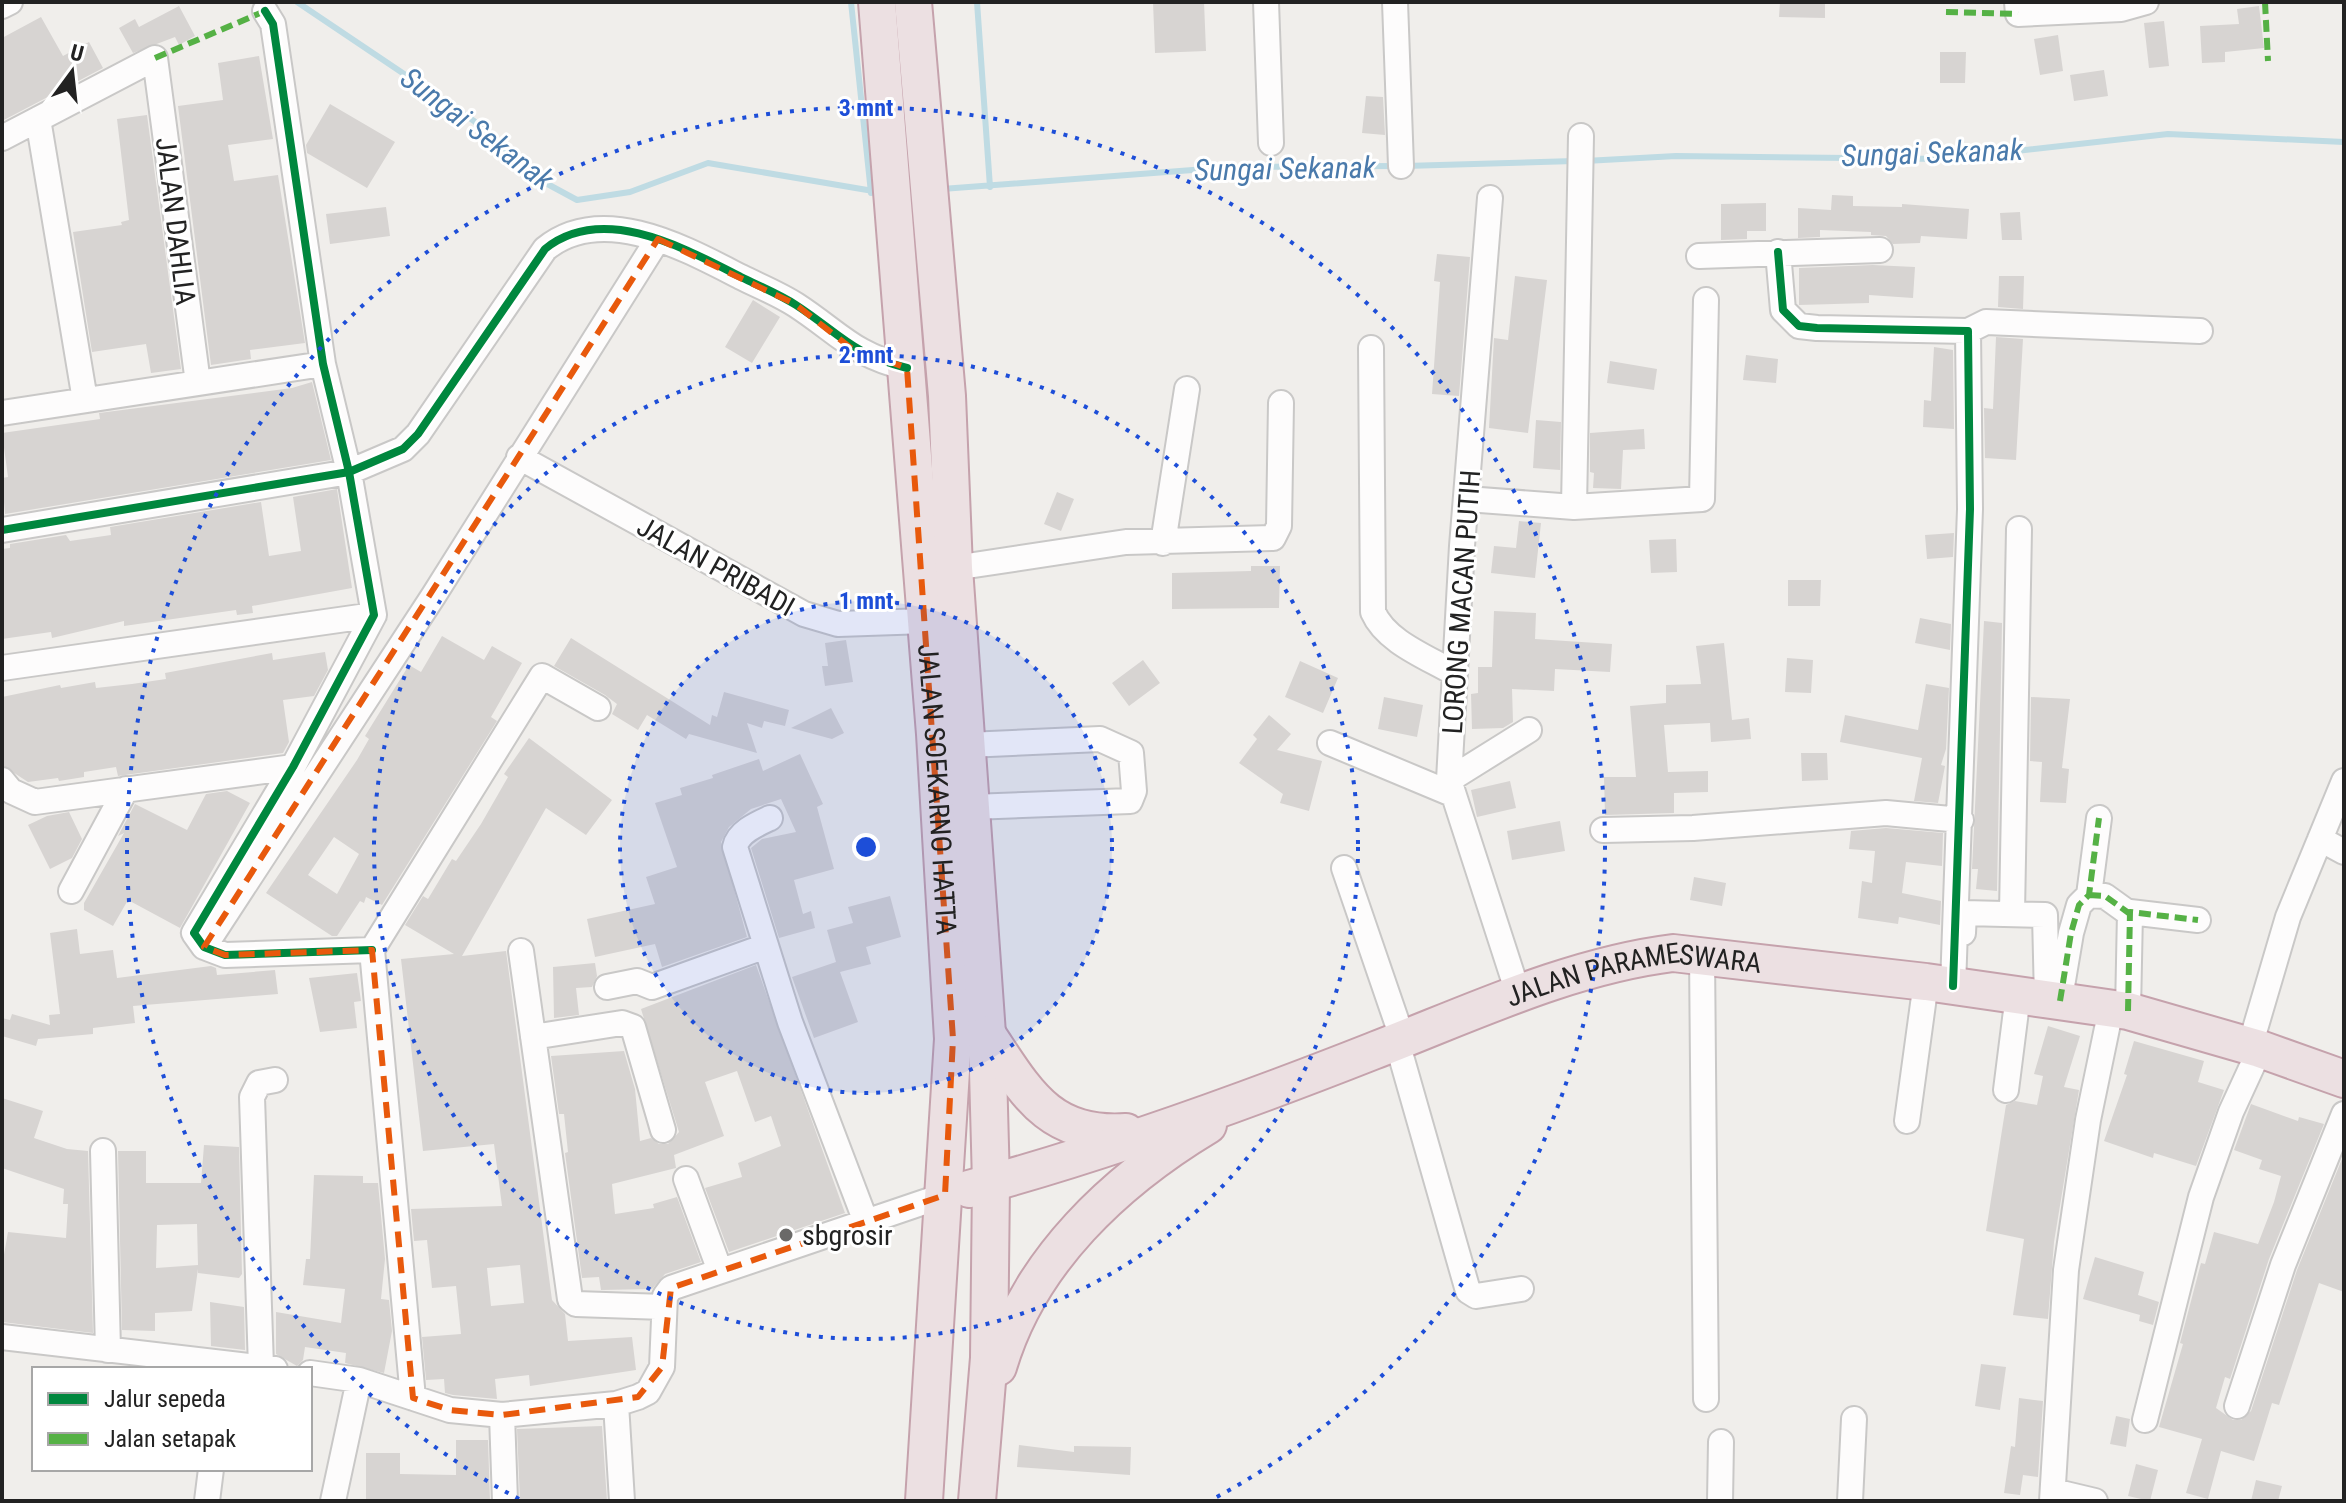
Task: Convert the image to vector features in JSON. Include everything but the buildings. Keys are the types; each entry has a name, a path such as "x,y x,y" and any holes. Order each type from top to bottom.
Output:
{"highway":[{"name":"JALAN SOEKARNO HATTA","path":"877,2 926,621 953,1039 924,1501"},
{"name":"JALAN SOEKARNO HATTA","path":"913,2 947,396 954,568 987,1034 991,1183 989,1358 985,1411"},
{"name":"JALAN PARAMESWARA","path":"945,1195 1250,1099 1569,976 1641,957 1702,954 2119,1010 2255,1048 2344,1079"},
{"path":"987,1034 1023,1090 1057,1119 1077,1129 1100,1133 1161,1128"},
{"path":"977,1501 985,1411 1007,1336 1039,1275 1104,1201 1181,1141 1250,1099"},
{"path":"932,1501 942,1480 948,1452 962,1236 970,1208 991,1183"}],"street":[{"path":"2,6 10,2"},
{"path":"1266,2 1271,143"},
{"path":"1395,2 1401,166"},
{"path":"2017,2 2018,14 2107,10 2146,2"},
{"path":"265,11 273,24 323,364 349,472 374,615 293,767 195,929 195,937 204,947 225,955 372,950"},
{"name":"JALAN DAHLIA","path":"38,119 155,58 198,383"},
{"path":"2,138 38,119 85,400"},
{"path":"1574,507 1581,140"},
{"name":"LORONG MACAN PUTIH","path":"1490,198 1454,673 1450,787 1519,996"},
{"path":"2,530 349,472 403,449 418,434 537,260 554,241 572,233 604,230 669,241 795,304 851,348 876,361 907,368"},
{"path":"204,947 658,239"},
{"path":"1699,256 1880,250"},
{"path":"1778,252 1783,310 1799,326 1873,332 1968,331 1986,322 2200,331"},
{"path":"1467,499 1574,507 1702,499 1706,300"},
{"path":"1946,985 1961,820 1970,509 1968,331"},
{"path":"1371,348 1373,612 1379,624 1392,636 1454,673"},
{"path":"2,413 323,364"},
{"path":"1163,543 1187,389"},
{"path":"954,568 1126,542 1267,541 1276,535 1279,526 1281,403"},
{"name":"JALAN PRIBADI","path":"519,457 804,614 838,624 926,621"},
{"path":"2012,913 2019,529"},
{"path":"2,668 374,615"},
{"path":"413,1398 372,950 542,676 598,708"},
{"path":"1330,743 1450,787 1529,730"},
{"path":"967,745 1100,739 1131,753 1134,791 1130,801 971,807"},
{"path":"2,780 11,791 35,802 293,767"},
{"path":"2145,1420 2201,1197 2255,1048 2288,917 2344,781"},
{"path":"71,891 126,789"},
{"path":"1603,830 1693,828 1886,813 1961,820"},
{"path":"770,818 751,827 735,844 790,1022 866,1222"},
{"path":"2006,1090 2071,933 2079,905 2089,895 2099,818"},
{"path":"2320,839 2344,852"},
{"path":"1344,868 1400,1041 1468,1291 1476,1296 1521,1289"},
{"path":"2089,895 2105,896 2130,914"},
{"path":"2130,914 2134,911 2198,920"},
{"path":"1907,1121 1964,913 2042,913 2046,919 2042,998"},
{"path":"2095,1501 2053,1496 2066,1270 2088,1120 2119,1010 2130,914"},
{"path":"607,987 637,981 652,987 766,946"},
{"path":"521,951 570,1299 576,1304 664,1307"},
{"path":"1702,954 1706,1399"},
{"path":"533,1037 622,1023 633,1027 663,1130"},
{"path":"269,1367 252,1097 259,1083 275,1080"},
{"path":"2237,1406 2283,1265 2344,1114"},
{"path":"103,1151 108,1350"},
{"path":"686,1179 720,1271"},
{"path":"312,1373 359,1380 450,1410 502,1415 616,1404 648,1392 658,1377 662,1367 664,1307 671,1288 945,1195"},
{"path":"2,1337 227,1367"},
{"path":"333,1501 359,1380"},
{"path":"616,1404 622,1501"},
{"path":"502,1415 505,1501"},
{"path":"1850,1501 1854,1419"},
{"path":"1720,1501 1721,1442"},
{"path":"207,1501 211,1471"}],"highlighted area":[{"path":"658,239 795,304 851,348 907,368 953,1039 945,1195 671,1288 662,1367 638,1397 502,1415 450,1410 413,1398 372,950 225,955 204,947"}],"waterway":[{"name":"Sungai Sekanak","path":"297,2 474,121 540,180 577,200 630,192 708,163 879,192"},
{"path":"851,2 871,193"},
{"path":"977,2 990,187"},
{"name":"Sungai Sekanak","path":"1585,161 1676,156 1946,159 2168,134 2344,142"},
{"name":"Sungai Sekanak","path":"1405,166 1574,161"},
{"name":"Sungai Sekanak","path":"942,189 1232,167 1394,166"}],"marked path":[{"path":"2265,2 2268,61"},
{"path":"155,58 265,11"},
{"path":"1946,12 2018,14"},
{"path":"2060,1001 2071,933 2079,905 2089,895 2099,818"},
{"path":"2089,895 2105,896 2130,914"},
{"path":"2128,1011 2130,912 2198,920"}],"cycle path":[{"path":"265,11 273,24 323,364 349,472 374,615 293,767 194,933 204,947 225,955 372,950"},
{"path":"2,530 349,472 403,449 418,434 545,249 568,236 592,230 618,230 670,243 789,301 859,350 907,368"},
{"path":"1778,252 1783,310 1799,326 1968,331 1970,509 1953,986"}],"place":[{"name":"sbgrosir","path":"786,1235"}]}
